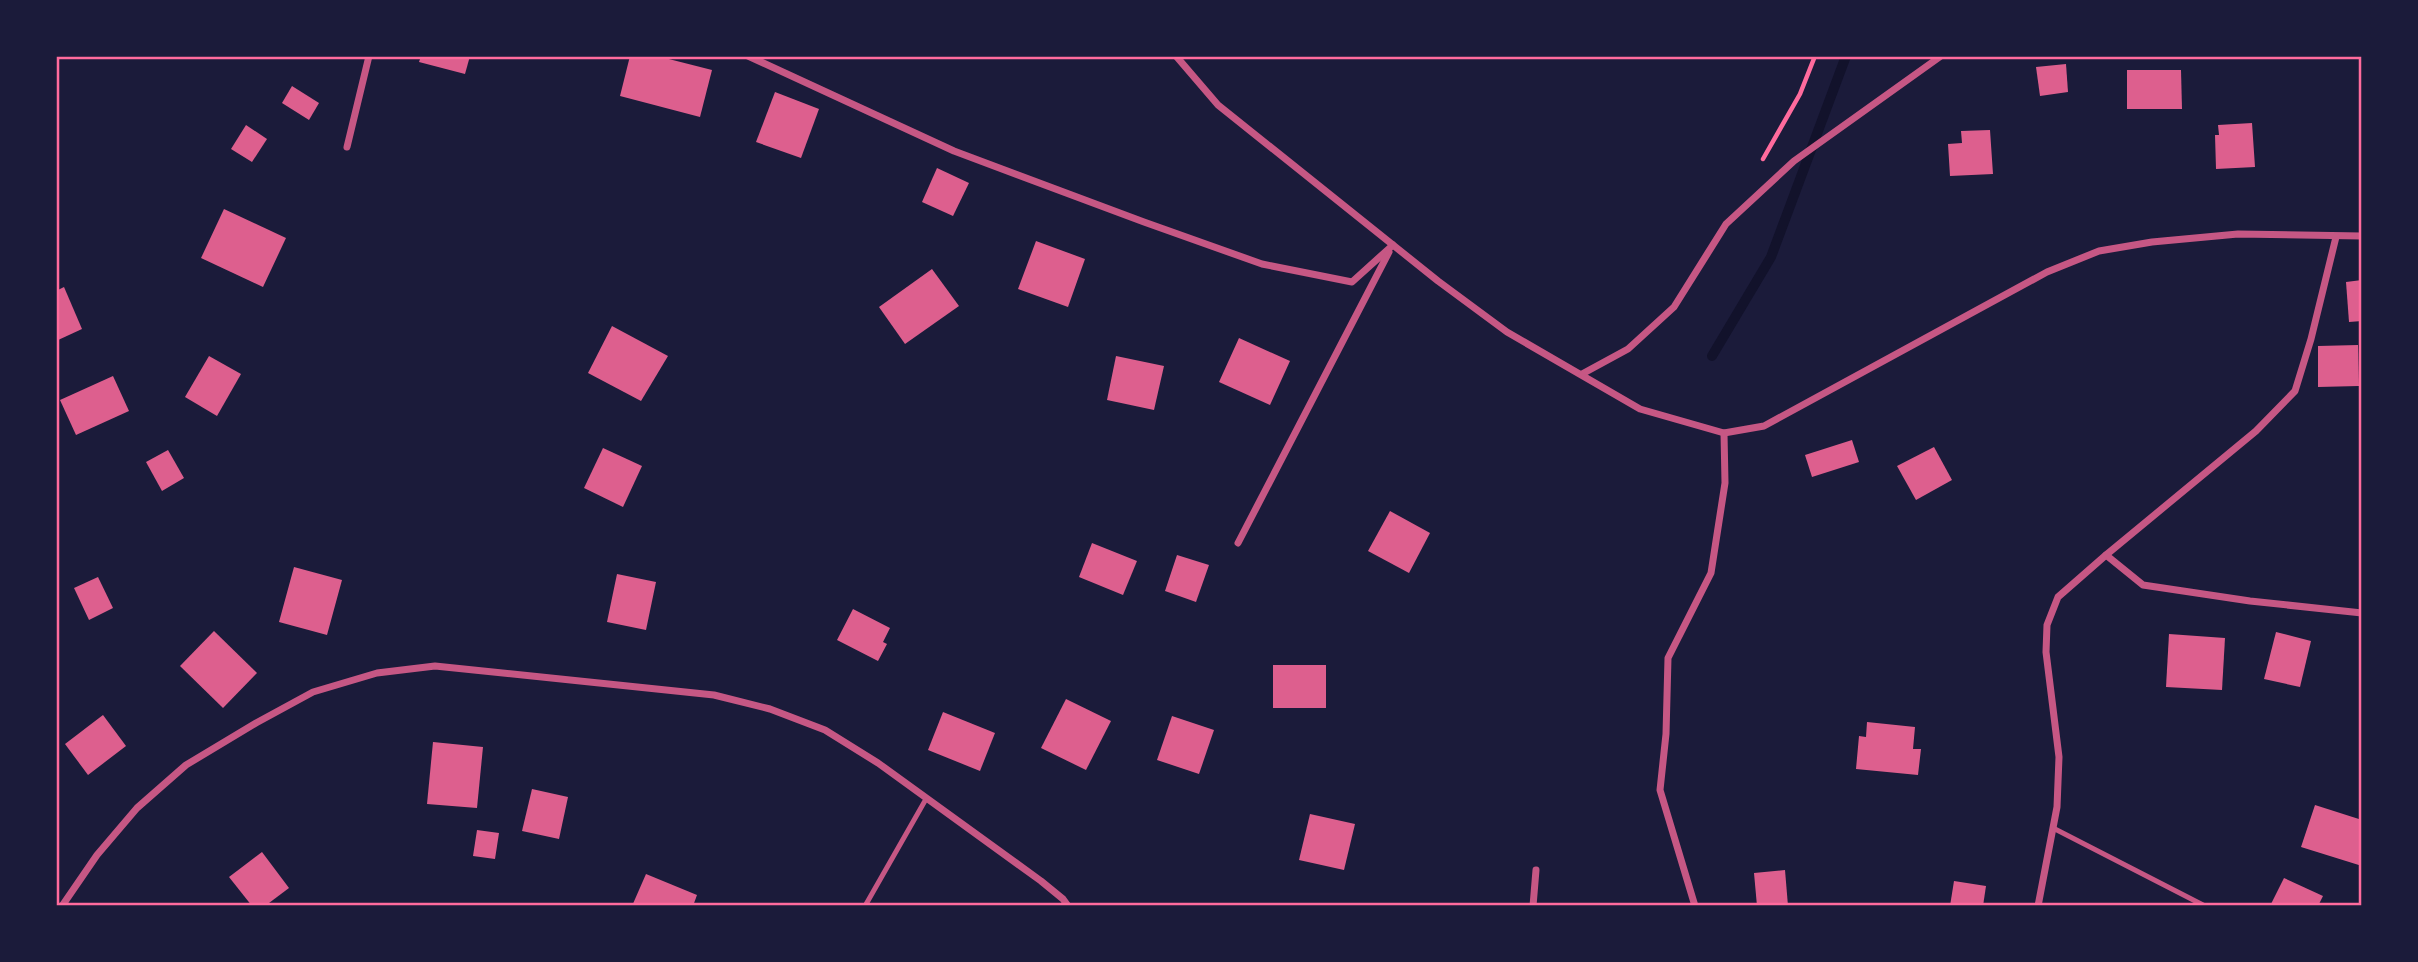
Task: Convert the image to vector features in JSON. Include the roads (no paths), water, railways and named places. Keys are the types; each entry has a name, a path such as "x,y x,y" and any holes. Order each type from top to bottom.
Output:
{"street":[{"path":"347,147 369,56"},
{"path":"748,56 954,150 1262,264 1352,282 1393,245"},
{"path":"1176,56 1218,105 1507,332 1640,409 1724,433 1764,426 2047,272 2099,251 2152,242 2238,234 2362,236"},
{"path":"1582,374 1628,349 1674,307 1726,224 1794,161 1941,56"},
{"path":"2038,906 2057,807 2059,757 2046,652 2047,625 2058,597 2256,431 2295,391 2336,237"},
{"path":"1238,543 1393,245"},
{"path":"1695,906 1660,790 1666,734 1668,658 1711,573 1724,483 1724,433"},
{"path":"2106,555 2143,585 2250,601 2362,613"},
{"path":"62,906 97,855 137,808 186,765 313,692 387,671 435,666 714,695 770,709 825,730 878,763 1041,881 1068,906"},
{"path":"1533,906 1536,870"}],"lane":[{"path":"865,906 926,799"},
{"path":"2053,828 2205,906"}],"waterway":[{"path":"1712,356 1771,257 1846,56"}]}
